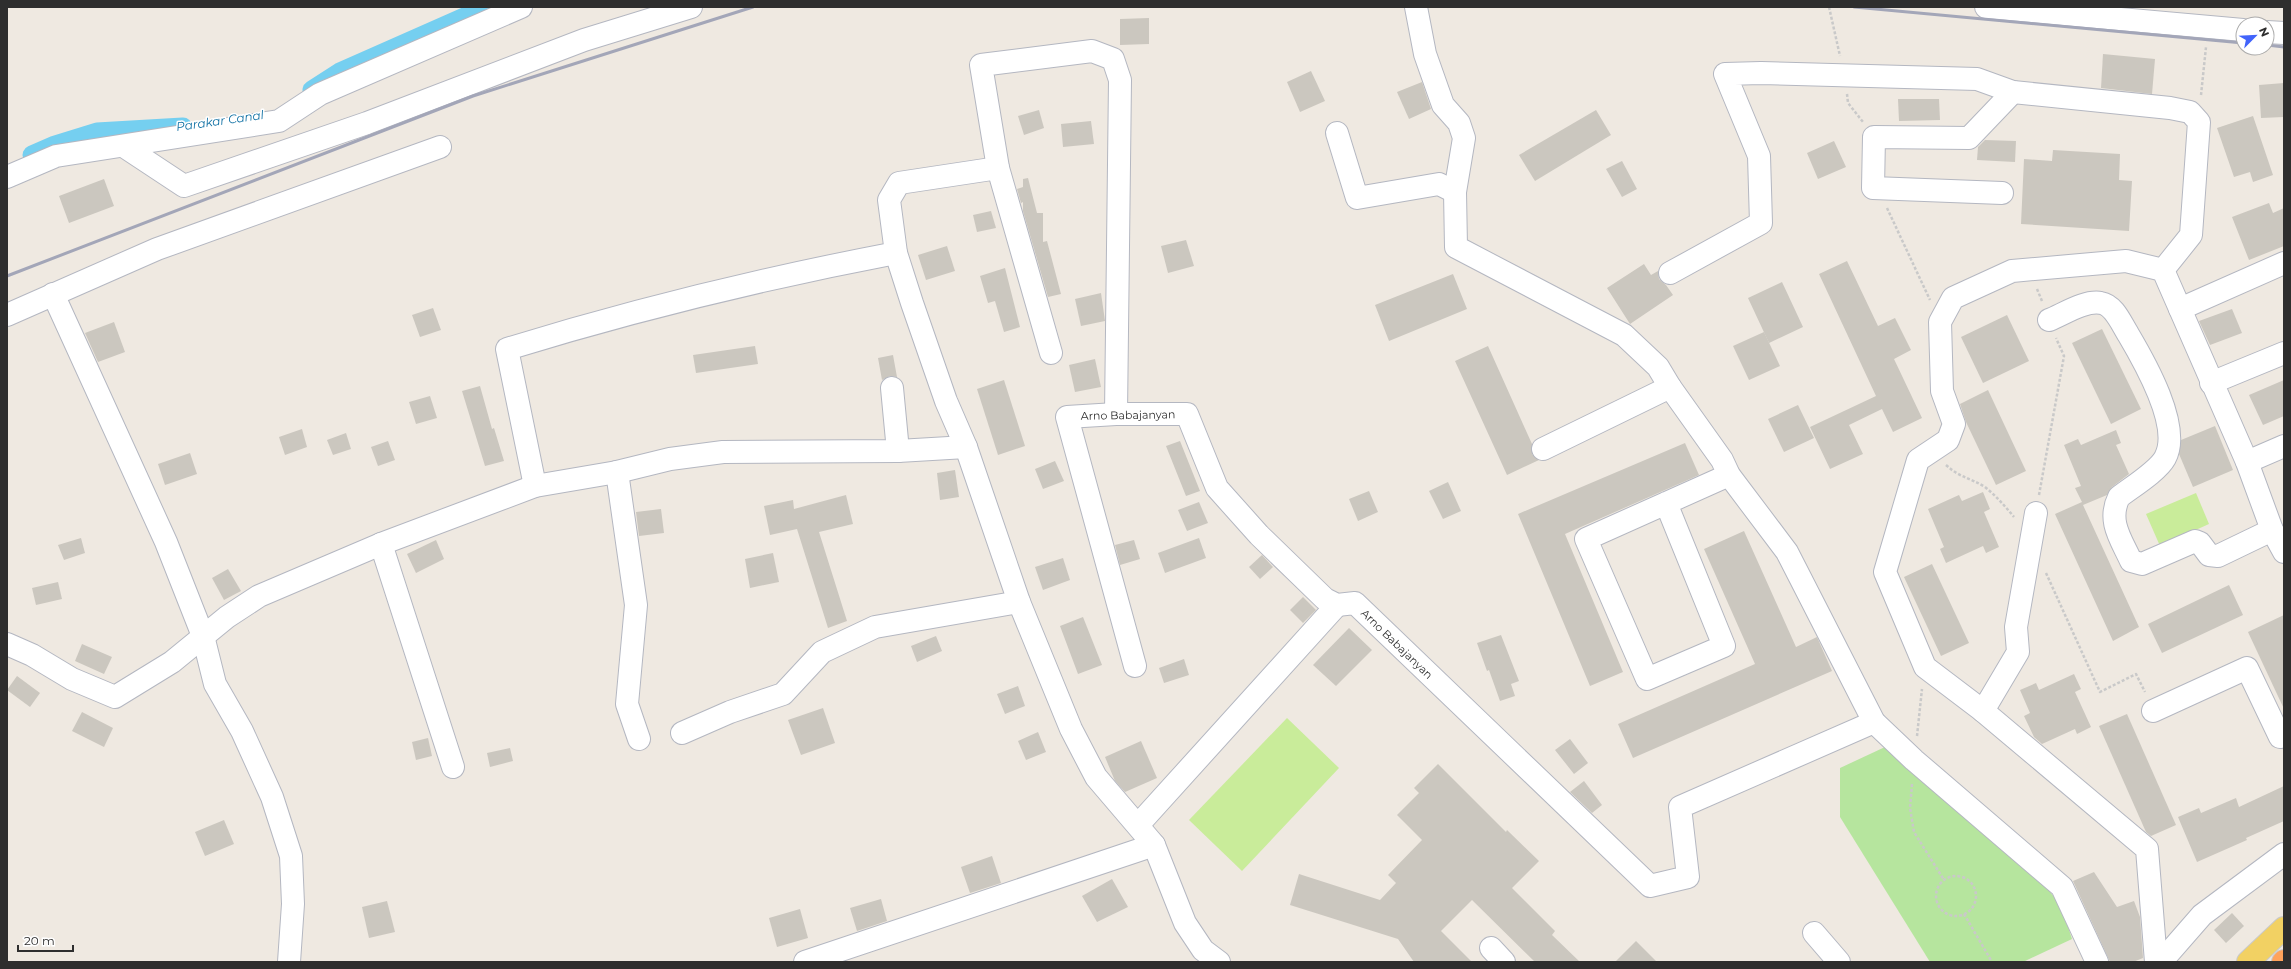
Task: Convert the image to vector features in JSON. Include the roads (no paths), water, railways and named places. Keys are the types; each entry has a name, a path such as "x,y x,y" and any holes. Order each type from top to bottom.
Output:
{"main road":[{"path":"2248,962 2284,928"}],"lane":[{"path":"7,177 56,156 125,147 280,121 320,94 520,7"},
{"path":"125,147 184,186 367,123 584,40 691,7"},
{"path":"1416,7 1425,54 1440,98 1443,105 1459,123 1464,138 1455,192 1456,247 1624,335 1658,367 1670,387 1722,460 1729,475 1787,552 1874,722 1914,760 2062,886 2097,962"},
{"path":"1986,7 2235,29"},
{"path":"1051,353 998,168 981,65 1092,51 1113,59 1120,80 1116,414"},
{"path":"1670,273 1761,223 1759,156 1725,74 1761,73 1978,79 2013,92 2170,108 2190,112 2199,122 2190,235 2163,270"},
{"path":"2002,193 1873,188 1874,137 1969,138 2013,92"},
{"path":"1337,133 1357,198 1439,184 1455,192"},
{"path":"7,315 157,249 440,147"},
{"path":"998,168 899,183 889,200 896,253 946,401 966,447 1019,602 1071,729 1096,776 1154,845 1185,923 1203,950 1219,962"},
{"path":"535,486 507,349 564,331 813,269 896,253"},
{"path":"2156,962 2147,849 1983,711 1925,667 1885,572 1918,460 1948,440 1954,424 1942,392 1940,322 1953,298 2012,271 2126,261 2163,270"},
{"path":"2180,309 2284,263"},
{"path":"2163,270 2211,383 2247,462 2272,530 2284,552"},
{"path":"53,294 166,542 202,636 215,684 242,731 272,797 291,856 293,904 290,962"},
{"path":"2049,320 2088,304 2101,303 2111,308 2145,362 2161,398 2170,437 2165,458 2119,497 2115,506 2113,522 2131,561 2142,564 2195,541 2200,543 2209,556 2218,556 2272,530"},
{"path":"2211,383 2284,353"},
{"path":"1543,449 1670,387"},
{"path":"892,388 898,451"},
{"name":"Arno Babajanyan","path":"1135,666 1067,417 1116,414 1188,414 1217,488 1259,535 1325,599 1337,605 1355,604 1650,886 1688,877 1680,807 1874,722"},
{"path":"2247,462 2284,446"},
{"path":"7,644 32,655 72,678 115,697 172,662 202,636 259,596 381,544 535,486 617,472 670,459 723,452 898,451 966,447"},
{"path":"617,472 636,605 627,704 640,739"},
{"path":"1666,503 1724,646 1647,679 1586,539 1666,503 1729,475"},
{"path":"1983,711 2018,652 2016,627 2036,513"},
{"path":"381,544 453,767"},
{"path":"682,733 730,712 784,694 822,652 875,627 1019,602"},
{"path":"1138,825 1337,605"},
{"path":"2153,711 2247,668 2280,737 2284,736"},
{"path":"805,962 1154,845"},
{"path":"2161,962 2202,915 2284,854"},
{"path":"1814,933 1839,962"}],"waterway":[{"name":"Parakar Canal","path":"312,90 340,72 487,7"},
{"name":"Parakar Canal","path":"32,155 55,145 97,132 183,127"}],"railway":[{"path":"7,276 473,96 753,7"},
{"path":"1854,7 2235,42"},
{"path":"2275,46 2284,47"}]}
